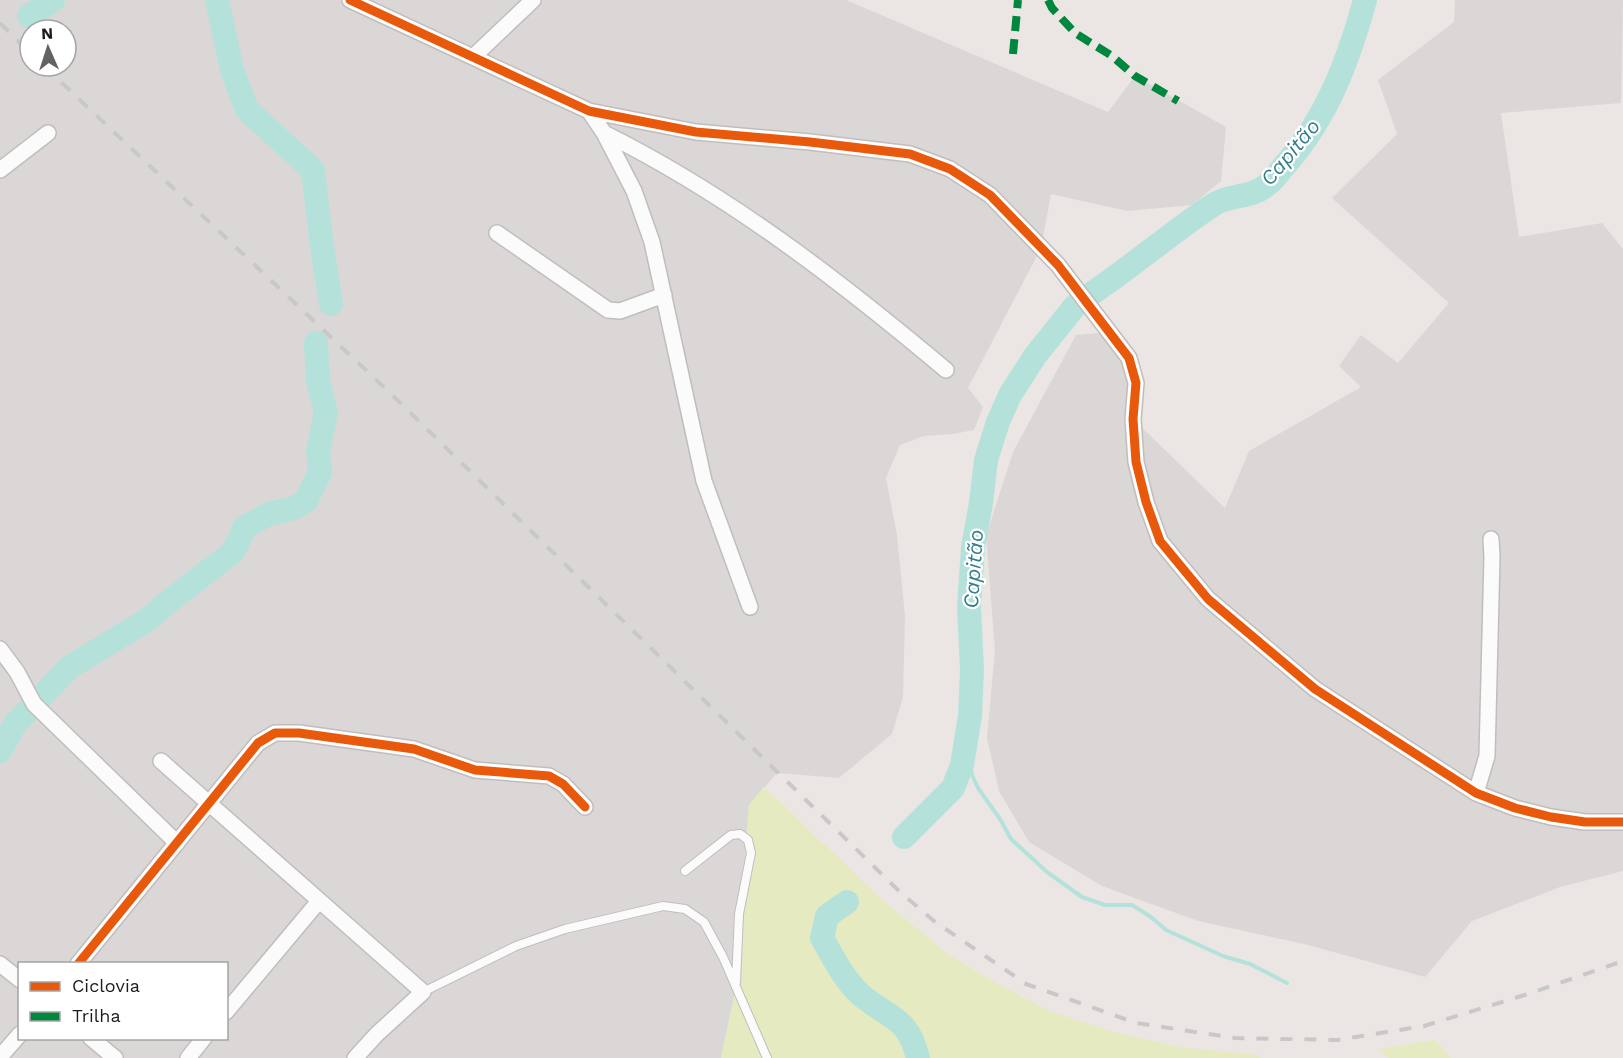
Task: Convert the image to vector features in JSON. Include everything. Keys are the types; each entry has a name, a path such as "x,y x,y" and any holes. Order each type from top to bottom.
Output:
{"street":[{"path":"350,0 590,111 696,132 910,154 950,169 990,195 1058,265 1129,358 1136,383 1133,419 1136,462 1146,502 1160,541 1208,599 1315,688 1476,793 1515,808 1551,817 1585,822 1623,822"},
{"path":"473,57 533,0"},
{"path":"590,111 634,191 652,242 704,481 750,607"},
{"path":"0,170 48,133"},
{"path":"604,133 656,159 730,206 869,306 946,370"},
{"path":"497,233 608,310 620,311 664,295"},
{"path":"1476,793 1488,756 1491,539"},
{"path":"0,649 17,672 34,704 177,843"},
{"path":"79,962 258,743 275,733 299,733 414,749 475,770 549,776 563,784 585,807"},
{"path":"161,761 423,992 376,1034 355,1058"},
{"path":"228,1010 319,901"},
{"path":"0,964 18,978"},
{"path":"0,1057 18,1036"},
{"path":"93,1040 115,1058"},
{"path":"188,1058 202,1040"}],"lane":[{"path":"685,871 731,835 740,834 748,840 751,853 739,914 736,987"},
{"path":"423,992 526,943 566,929 663,906 685,909 704,922 723,957 767,1058"}],"shaded area":[{"path":"0,0 846,0 1108,112 1135,76 1226,127 1221,181 1192,205 1127,211 1051,194 1041,248 968,388 983,407 974,430 924,436 900,445 886,478 897,535 905,616 903,697 892,734 839,778 777,773 749,805 736,987 721,1058 0,1058"},
{"path":"1455,0 1623,0 1621,103 1501,113 1519,237 1602,223 1623,249 1623,871 1560,887 1472,921 1425,977 1304,944 1198,921 1102,886 1029,842 999,791 987,738 995,650 986,536 1013,452 1076,335 1111,332 1129,358 1133,419 1225,508 1249,451 1361,387 1339,366 1361,335 1398,363 1449,303 1332,198 1397,134 1378,80 1454,22"}],"green space":[{"path":"764,787 887,904 949,955 989,979 1047,1010 1117,1033 1180,1047 1257,1055 1261,1058 721,1058 736,987 749,805"},
{"path":"1435,1040 1451,1058 1388,1058 1379,1049"}],"waterway":[{"path":"29,16 53,0"},
{"path":"217,0 232,70 247,110 313,170 331,304"},
{"name":"Capitão","path":"1094,292 1213,205 1254,192 1273,180 1301,146 1325,107 1344,66 1365,0"},
{"name":"Capitão","path":"904,837 953,788 962,765 970,716 972,670 969,607 973,547 986,460 998,422 1010,395 1035,356 1075,306"},
{"path":"0,751 15,724 70,667 147,620 233,552 245,527 269,514 294,508 306,501 320,472 318,451 326,413 318,381 316,343"},
{"path":"966,741 972,775 978,788 1011,839 1047,872 1082,897 1105,905 1132,905 1166,930 1223,956 1250,964 1287,983"},
{"name":"Capitão","path":"847,902 827,916 822,938 839,968 855,989 903,1026 914,1044 918,1058"}],"railway":[{"path":"0,23 18,41"},
{"path":"57,78 388,391 900,892 934,921 1026,984 1136,1023 1235,1038 1337,1040 1424,1026 1528,994 1623,961"}],"marked path":[{"path":"1013,54 1018,0"},
{"path":"1048,0 1052,8 1075,33 1112,56 1135,76 1178,101"}],"cycle path":[{"path":"350,0 589,111 696,132 910,154 950,169 990,195 1058,265 1129,358 1136,383 1133,419 1136,462 1146,502 1160,541 1208,599 1315,689 1476,793 1515,808 1551,817 1585,822 1623,822"},
{"path":"80,962 258,743 275,733 299,733 414,749 475,770 549,776 563,784 585,807"}]}
